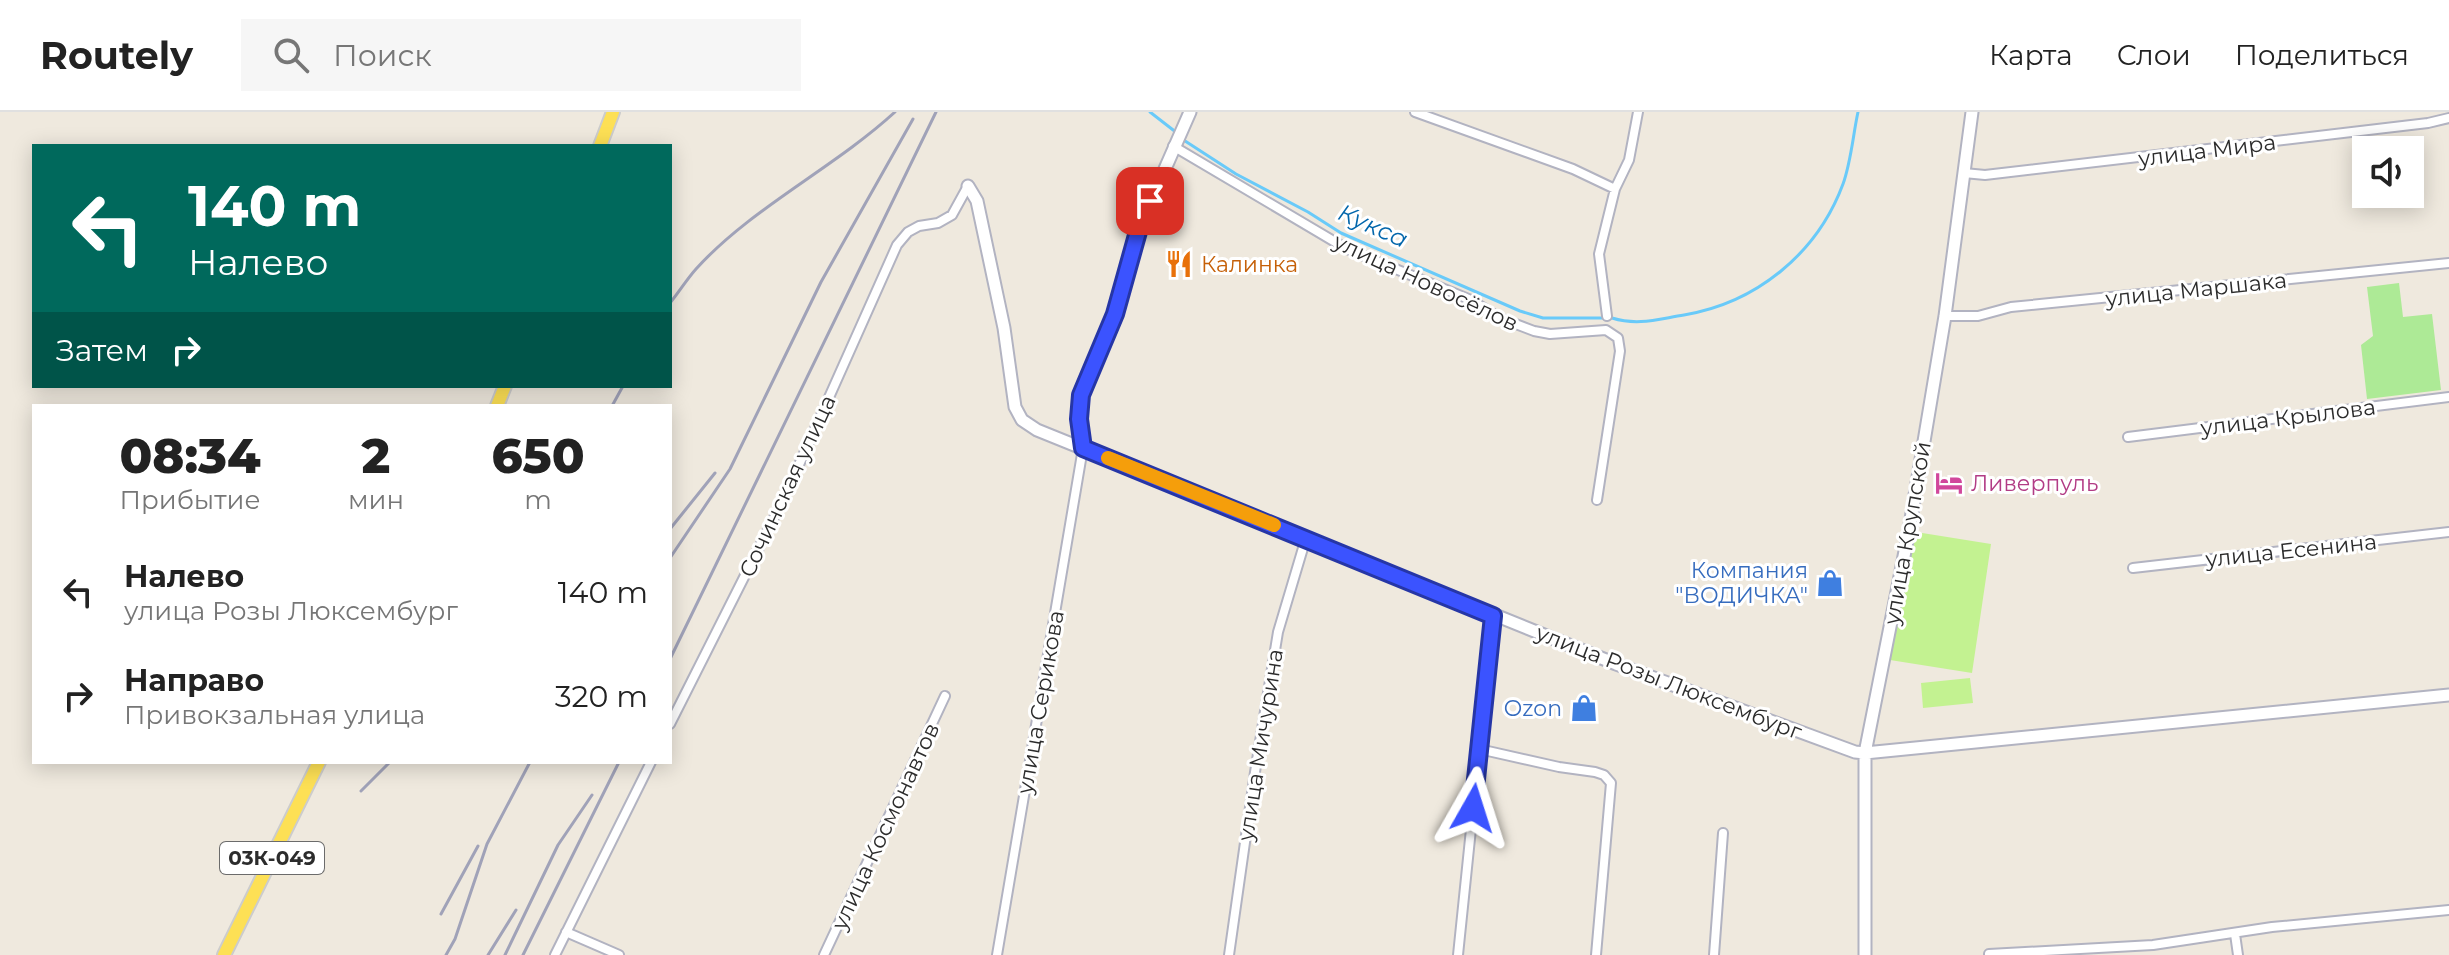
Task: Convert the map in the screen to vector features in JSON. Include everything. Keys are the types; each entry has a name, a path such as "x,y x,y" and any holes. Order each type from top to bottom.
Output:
{"main road":[{"path":"601,144 613,112"},
{"name":"03К-049","path":"224,955 318,764"}],"street":[{"path":"1083,448 1079,419 1081,395 1115,314 1139,228 1190,112"},
{"path":"1415,112 1573,169 1615,189"},
{"path":"1607,316 1599,254 1615,189 1629,160 1638,112"},
{"name":"улица Крупской","path":"1865,955 1865,753 1909,531 1945,316 1972,112"},
{"name":"улица Мира","path":"1964,173 1985,175 2185,153 2449,118"},
{"name":"улица Новосёлов","path":"1177,139 1347,249 1471,300 1500,318 1550,334 1606,330 1618,338 1620,351 1597,500"},
{"name":"улица Розы Люксембург","path":"968,186 977,201 1004,328 1015,407 1022,420 1037,430 1631,670 1865,753 2449,695"},
{"name":"Сочинская улица","path":"672,720 785,496 897,245 908,232 919,226 938,223 952,215 968,186"},
{"name":"улица Маршака","path":"1945,316 1978,316 2011,307 2449,263"},
{"name":"улица Крылова","path":"2128,437 2449,397"},
{"name":"улица Серикова","path":"997,955 1083,448"},
{"name":"улица Есенина","path":"2133,568 2449,532"},
{"name":"улица Мичурина","path":"1229,955 1278,632 1306,538"},
{"path":"1458,955 1493,616"},
{"name":"улица Космонавтов","path":"824,955 945,696"},
{"path":"1479,749 1595,772 1604,775 1611,783 1596,955"},
{"path":"555,955 650,764"},
{"path":"1714,955 1723,833"},
{"path":"1989,954 2153,945 2272,927 2449,910"},
{"path":"566,932 619,955"},
{"path":"2235,934 2238,955"}],"green space":[{"path":"2399,283 2403,317 2432,314 2441,390 2367,399 2361,345 2373,336 2367,287"},
{"path":"1916,532 1991,544 1972,673 1890,660"},
{"path":"1970,678 1973,703 1923,708 1921,683"}],"waterway":[{"name":"Кукса","path":"1150,112 1177,133"},
{"name":"Кукса","path":"1612,318 1648,321 1710,309 1759,287 1781,271 1800,253 1832,209 1846,176 1858,112"},
{"name":"Кукса","path":"1182,139 1236,174 1341,233 1520,311 1543,318 1603,318"}],"railway":[{"path":"672,300 718,247 895,112"},
{"path":"672,655 936,112"},
{"path":"672,555 730,469 821,282 913,119"},
{"path":"613,404 622,388"},
{"path":"672,527 715,473"},
{"path":"361,791 388,764"},
{"path":"446,955 455,939 487,844 529,764"},
{"path":"523,955 618,764"},
{"path":"505,955 558,845 592,795"},
{"path":"441,914 478,846"},
{"path":"488,955 516,910"}],"slow traffic":[{"path":"1108,458 1274,525"}],"place":[{"name":"Калинка","path":"1179,264"},
{"name":"Ливерпуль","path":"1949,483"},
{"name":"Компания \"ВОДИЧКА\"","path":"1830,583"},
{"name":"Ozon","path":"1584,708"}],"route":[{"path":"1150,201 1139,228 1115,314 1081,395 1079,419 1083,448 1493,616 1473,808"}]}
